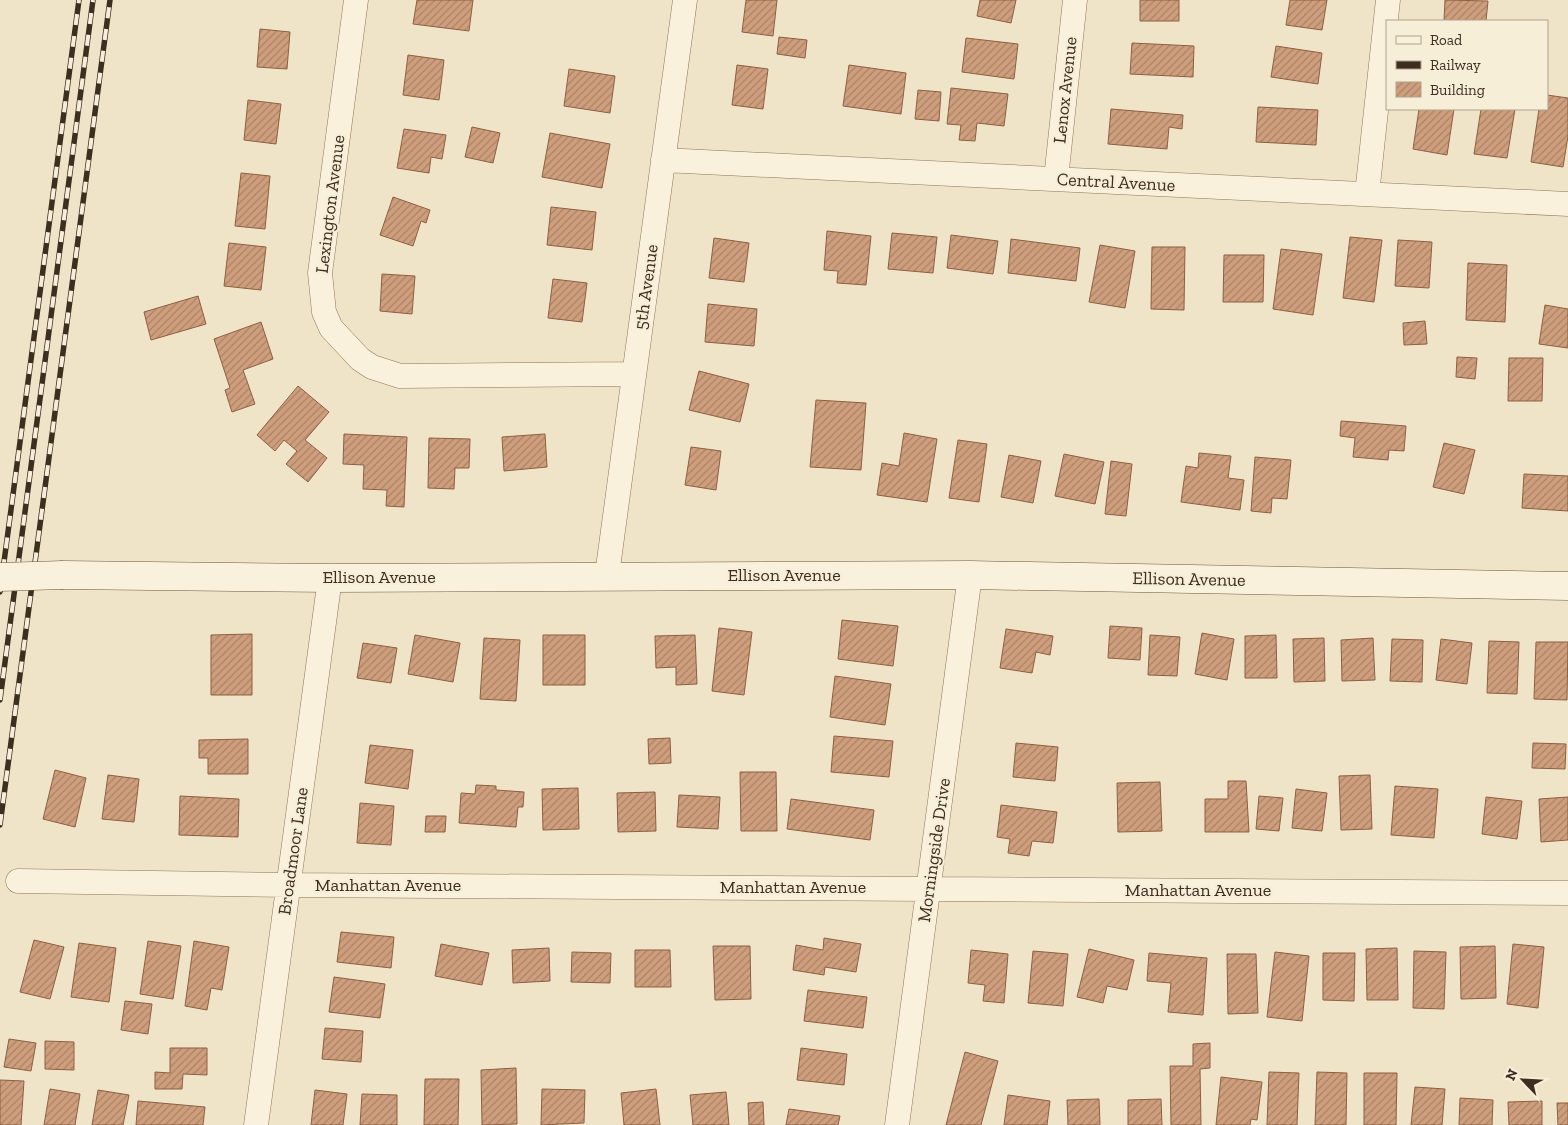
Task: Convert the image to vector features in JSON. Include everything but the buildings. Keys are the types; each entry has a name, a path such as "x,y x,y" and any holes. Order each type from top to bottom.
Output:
{"street":[{"name":"Lexington Avenue","path":"356,0 320,273 324,312 331,328 366,363 400,376 634,374"},
{"name":"5th Avenue","path":"607,575 685,0"},
{"name":"Lenox Avenue","path":"1056,179 1075,0"},
{"path":"1367,194 1388,0"},
{"name":"Central Avenue","path":"663,160 1568,204"},
{"name":"Ellison Avenue","path":"0,577 63,575 330,578 607,575 970,575 1568,586"},
{"name":"Morningside Drive","path":"897,1125 970,575"},
{"name":"Broadmoor Lane","path":"256,1125 330,578"},
{"name":"Manhattan Avenue","path":"18,880 289,884 1568,893"}],"railway":[{"path":"0,592 79,0"},
{"path":"0,700 93,0"},
{"path":"0,825 110,0"}]}
